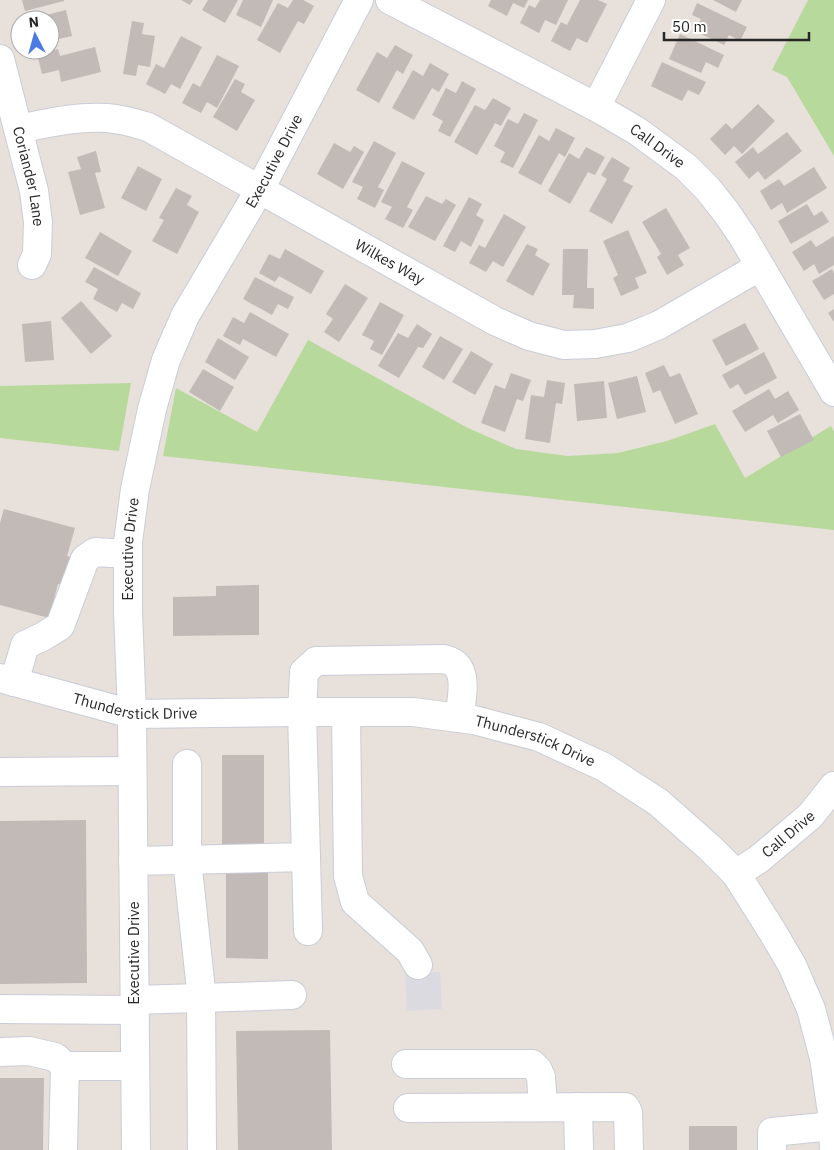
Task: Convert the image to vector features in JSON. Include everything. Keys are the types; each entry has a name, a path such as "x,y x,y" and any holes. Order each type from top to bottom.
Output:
{"street":[{"name":"Executive Drive","path":"136,1150 132,714 128,612 128,542 135,489 152,409 166,360 185,316 260,189 359,0"},
{"name":"Call Drive","path":"390,0 596,107 643,136 686,166 707,188 743,237 834,392"},
{"path":"596,107 651,0"},
{"name":"Coriander Lane","path":"0,59 34,191 38,222 37,254 32,265"},
{"name":"Wilkes Way","path":"19,129 88,118 123,120 148,127 495,321 529,336 564,345 595,344 628,338 658,325 759,267"},
{"path":"7,680 25,645 60,626 85,559 95,552 128,554"},
{"path":"308,931 302,712 304,672 316,661 444,659 455,664 464,683 459,718"},
{"name":"Thunderstick Drive","path":"7,680 132,714 413,712 474,720 539,737 604,767 658,802 709,847 736,874 772,931 792,965 829,1055 834,1134"},
{"path":"346,712 348,876 355,902 410,952 418,965"},
{"path":"187,764 187,860 201,998 202,1150"},
{"path":"0,772 132,771"},
{"name":"Call Drive","path":"736,874 759,859 810,816 834,786"},
{"path":"133,861 306,857"},
{"path":"0,1009 134,1005 201,998 292,995"},
{"path":"0,1052 29,1051 55,1058 65,1066 135,1066"},
{"path":"406,1064 532,1064 538,1070 541,1077 543,1107"},
{"path":"63,1150 65,1066"},
{"path":"578,1107 579,1150"},
{"path":"408,1108 625,1107 628,1112 629,1150"},
{"path":"772,1150 772,1132 834,1134"}],"shaded area":[{"path":"440,972 442,1009 407,1011 405,973"}],"green space":[{"path":"808,0 834,0 834,156 787,77 772,70"},
{"path":"308,340 468,428 516,449 568,456 618,453 667,441 715,424 745,478 831,426 834,432 834,530 163,456 176,388 257,432"},
{"path":"131,383 119,451 0,438 0,386"}],"building":[{"path":"22,0 64,0 29,10 25,10"},
{"path":"181,0 193,0 190,5"},
{"path":"208,0 238,0 225,23 202,10"},
{"path":"243,0 273,0 261,27 236,15"},
{"path":"293,0 303,0 314,6 304,24 298,21 280,53 257,40 278,3 288,8"},
{"path":"491,0 528,0 524,8 513,3 507,16 488,6"},
{"path":"540,0 568,0 556,25 545,20 539,33 520,23 529,5 535,8"},
{"path":"580,0 598,0 607,4 587,43 577,38 570,51 551,41 561,22 567,25"},
{"path":"713,0 742,0 736,12"},
{"path":"697,3 747,27 740,41 729,35 724,45 695,31 701,19 692,15"},
{"path":"66,10 72,36 60,39 60,12"},
{"path":"132,21 144,23 142,34 155,36 150,67 138,65 136,76 123,74"},
{"path":"680,34 724,55 718,68 706,62 701,73 669,59"},
{"path":"181,36 202,47 180,89 171,84 165,94 146,84 156,64 164,68"},
{"path":"395,45 413,55 403,74 397,70 379,103 356,90 377,52 387,58"},
{"path":"95,47 101,72 61,82 59,70 42,74 38,60 60,60 60,56"},
{"path":"217,55 239,66 217,108 207,102 201,113 182,103 193,83 200,87"},
{"path":"662,62 706,82 699,95 688,90 682,101 651,86"},
{"path":"430,63 449,74 439,92 432,88 414,120 392,108 413,70 423,76"},
{"path":"235,79 245,84 241,92 255,100 237,131 213,117"},
{"path":"462,81 476,89 450,137 438,131 443,121 432,115 446,88 456,93"},
{"path":"493,98 511,108 501,126 495,123 477,155 454,142 475,105 485,110"},
{"path":"758,104 775,121 742,154 734,146 725,155 710,139 726,123 732,129"},
{"path":"524,113 538,120 513,168 500,162 505,152 494,146 508,119 518,124"},
{"path":"556,128 575,138 565,157 559,153 541,185 518,173 539,135 549,141"},
{"path":"787,132 802,151 765,180 758,171 749,179 735,162 753,147 758,154"},
{"path":"374,141 396,153 378,187 384,190 375,208 357,199 363,187 352,182"},
{"path":"334,143 350,152 354,146 364,152 343,189 317,174"},
{"path":"586,147 605,157 595,175 588,172 570,204 548,191 569,153 579,159"},
{"path":"96,151 101,172 95,173 105,208 80,215 68,172 81,169 77,157"},
{"path":"612,157 630,168 623,181 633,186 612,224 589,211 607,179 601,175"},
{"path":"402,161 425,173 407,207 413,210 403,228 385,219 392,207 381,202"},
{"path":"138,166 162,179 146,211 121,198"},
{"path":"814,167 827,188 787,213 782,203 771,210 760,191 779,179 784,186"},
{"path":"176,188 192,196 187,205 199,212 177,254 152,241 164,220 159,218"},
{"path":"426,196 442,204 446,199 456,205 435,241 408,227"},
{"path":"469,197 482,204 476,215 484,220 471,247 461,241 455,252 443,246"},
{"path":"807,204 814,216 822,211 829,222 791,244 778,221"},
{"path":"666,208 690,248 678,255 684,265 667,275 657,257 661,254 642,222"},
{"path":"504,214 526,227 503,267 493,261 486,272 469,263 479,245 485,248"},
{"path":"628,230 647,273 635,278 639,288 621,296 613,278 618,275 603,241"},
{"path":"100,232 132,251 118,276 85,258"},
{"path":"834,236 834,265 819,274 814,264 804,271 792,252 811,240 816,247"},
{"path":"527,244 538,249 535,255 550,264 533,296 506,281"},
{"path":"285,249 324,271 311,294 279,276 275,282 259,273 269,254 280,259"},
{"path":"563,249 588,249 587,288 594,288 594,309 573,308 574,295 562,295"},
{"path":"94,267 141,293 133,309 122,303 117,312 93,299 98,289 85,282"},
{"path":"832,269 834,273 834,294 824,300 812,281"},
{"path":"255,277 294,297 288,309 278,304 272,315 243,299"},
{"path":"345,284 368,298 339,342 324,332 333,319 326,314"},
{"path":"81,301 112,336 91,354 61,318"},
{"path":"380,302 404,315 382,355 370,349 374,341 362,335"},
{"path":"834,309 834,322 828,313"},
{"path":"250,312 289,334 276,357 243,339 240,345 223,336 233,317 244,323"},
{"path":"51,321 54,360 25,362 22,324"},
{"path":"745,323 759,349 726,366 712,340"},
{"path":"417,324 432,334 423,348 418,347 399,378 378,366 398,333 408,338"},
{"path":"440,336 463,349 444,380 422,367"},
{"path":"218,338 249,357 235,380 205,362"},
{"path":"471,351 493,364 475,395 452,382"},
{"path":"764,352 777,378 745,395 738,384 730,389 722,375"},
{"path":"664,365 670,377 680,373 698,414 675,424 660,390 653,393 645,373"},
{"path":"203,369 234,387 220,411 189,392"},
{"path":"511,373 531,380 523,401 517,399 505,432 481,423 495,385 505,389"},
{"path":"637,376 646,412 617,419 608,383"},
{"path":"547,380 565,383 562,404 556,403 550,443 525,439 531,395 544,397"},
{"path":"604,381 607,418 577,421 574,384"},
{"path":"769,389 775,399 788,391 799,410 778,423 773,415 745,432 732,411"},
{"path":"800,414 814,440 781,457 767,431"},
{"path":"4,509 75,528 67,556 76,559 68,587 58,584 49,618 0,605 0,523"},
{"path":"259,585 259,635 173,636 173,597 216,596 216,586"},
{"path":"222,755 264,755 264,847 222,846"},
{"path":"86,820 87,983 0,984 0,821"},
{"path":"226,867 268,868 268,959 226,958"},
{"path":"330,1030 332,1150 238,1150 236,1031"},
{"path":"0,1078 44,1078 43,1150 0,1150"},
{"path":"689,1126 737,1126 737,1150 689,1150"}]}
